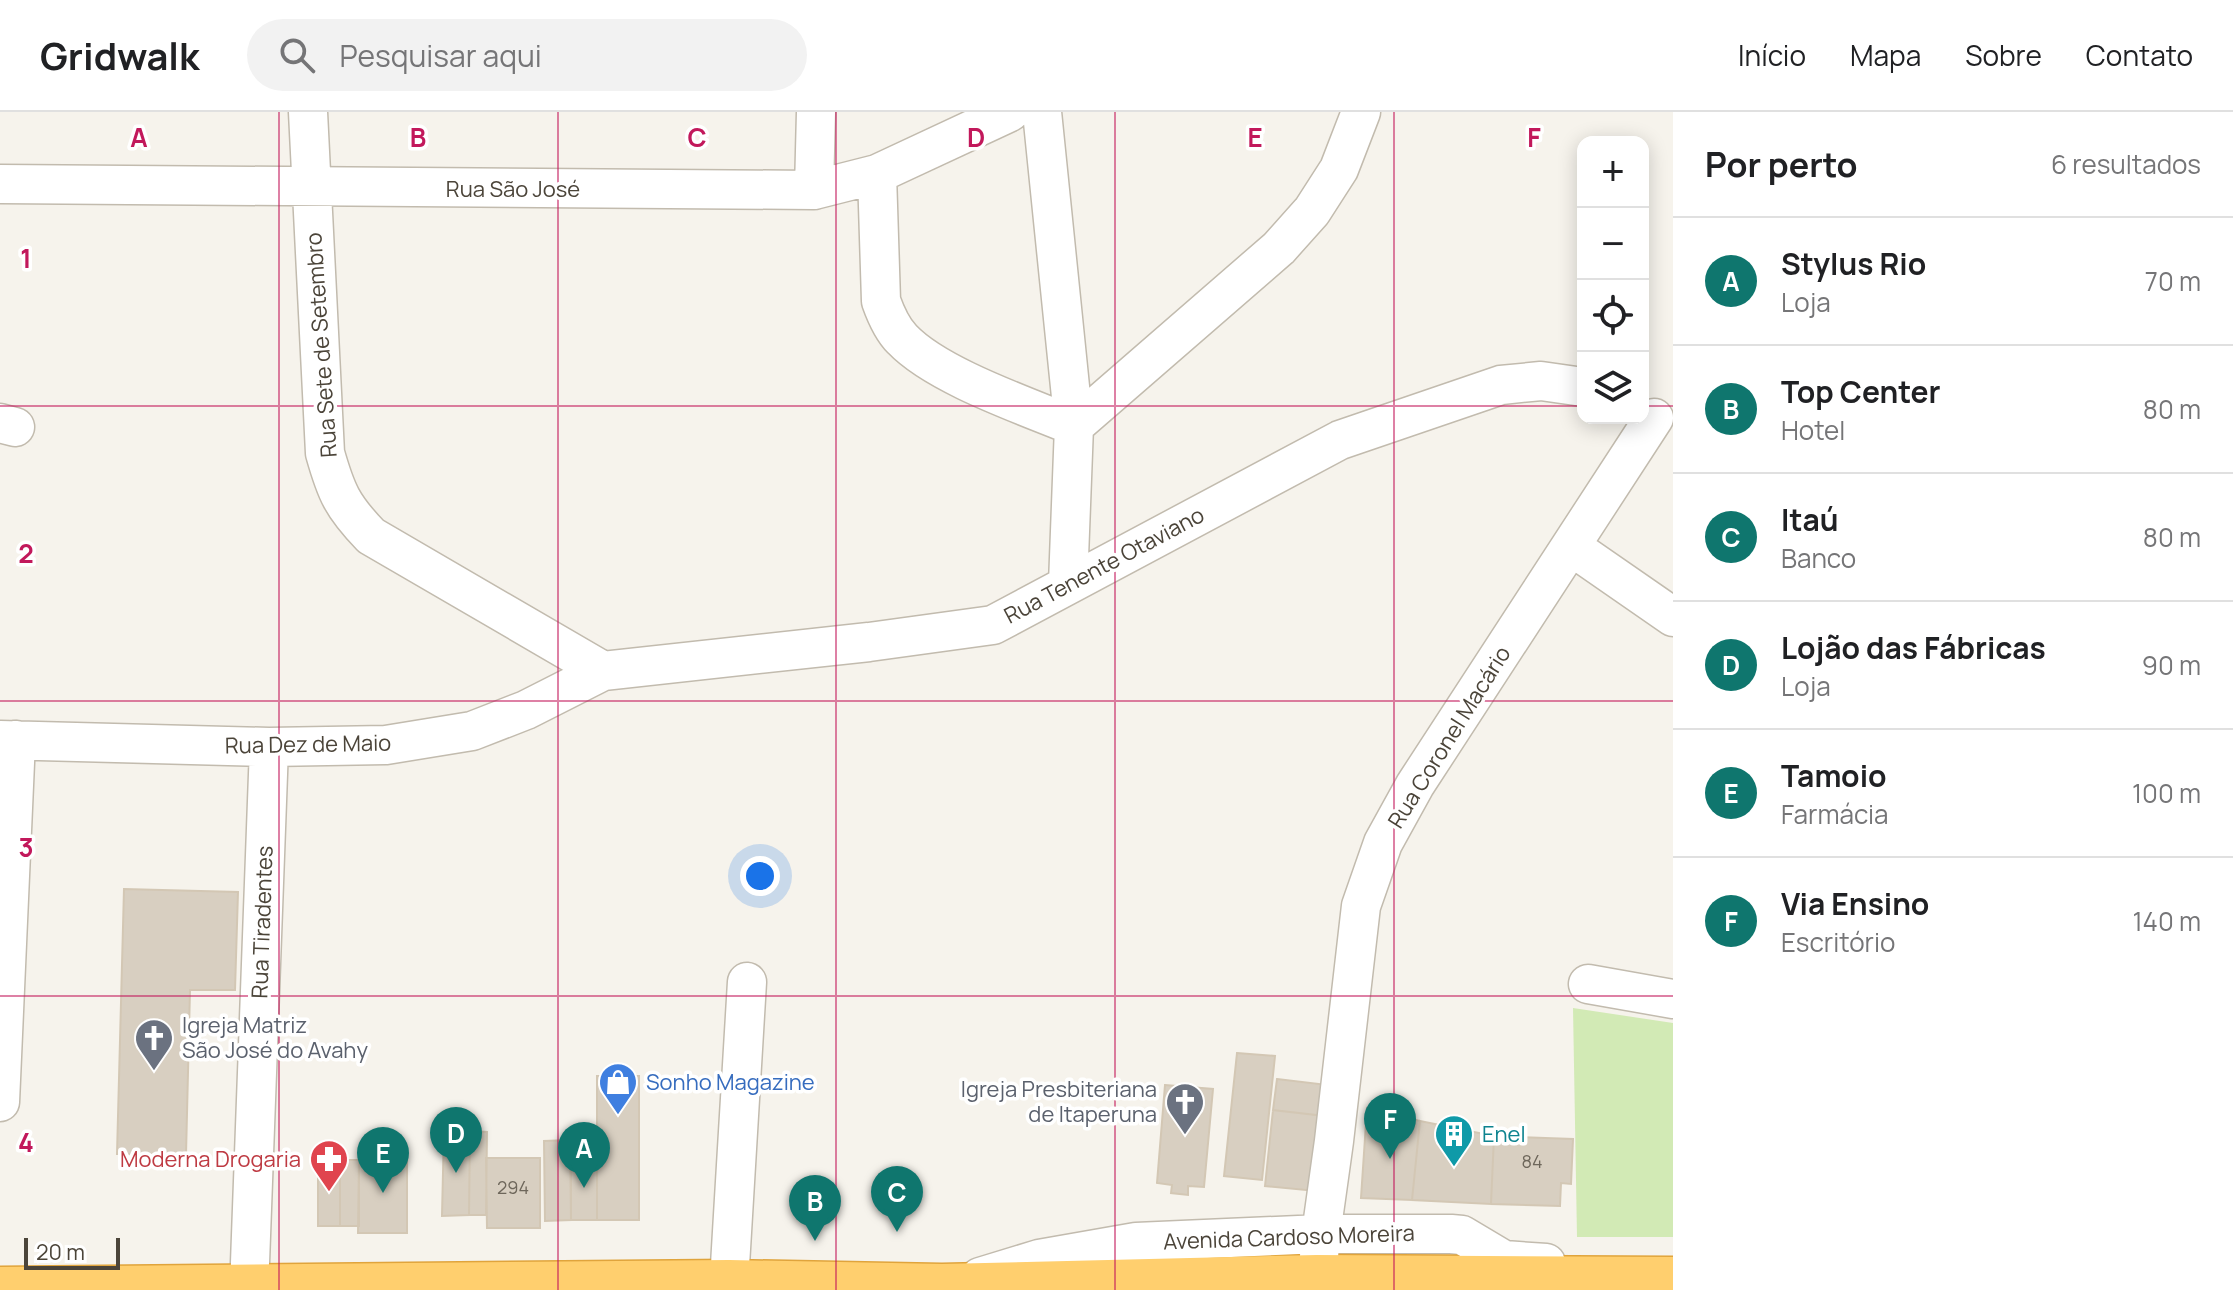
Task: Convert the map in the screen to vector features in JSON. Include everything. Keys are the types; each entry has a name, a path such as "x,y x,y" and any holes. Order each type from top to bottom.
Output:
{"highway":[{"name":"Avenida Cardoso Moreira","path":"0,1289 729,1282 794,1286 1316,1284 1652,1279"}],"street":[{"name":"Rua Sete de Setembro","path":"308,112 325,453 337,494 371,536 603,671"},
{"path":"814,190 816,112"},
{"name":"Rua São José","path":"0,184 814,190 877,174 1010,112"},
{"path":"1042,112 1074,426 1068,584"},
{"path":"1074,426 1279,248 1312,211 1339,169 1361,112"},
{"path":"877,174 881,301 887,318 901,339 958,376 1074,426"},
{"name":"Rua Tenente Otaviano","path":"603,671 993,625 1340,440 1501,385 1541,381 1577,386"},
{"name":"Rua Coronel Macário","path":"1316,1284 1355,946 1370,876 1383,843 1415,785 1657,420"},
{"path":"1572,547 1673,617"},
{"name":"Rua Dez de Maio","path":"8,740 269,747 386,745 472,731 526,710 603,671"},
{"path":"0,1102 8,740"},
{"name":"Rua Tiradentes","path":"249,1287 269,747"},
{"path":"729,1282 747,982"},
{"path":"1588,984 1673,999"},
{"name":"Avenida Cardoso Moreira","path":"942,1286 1053,1256 1136,1242 1321,1234 1462,1235 1504,1260 1534,1261 1652,1279"}],"green space":[{"path":"1573,1008 1673,1023 1673,1237 1577,1237"}],"building":[{"name":"Igreja Matriz São José do Avahy","path":"124,889 238,892 235,990 190,990 186,1155 117,1154"},
{"path":"1237,1053 1275,1056 1262,1180 1224,1176"},
{"name":"Sonho Magazine","path":"597,1076 639,1076 639,1220 597,1220"},
{"path":"1277,1079 1328,1085 1324,1116 1273,1110"},
{"name":"Igreja Presbiteriana de Itaperuna","path":"1165,1085 1213,1089 1204,1187 1188,1186 1188,1195 1171,1193 1172,1185 1157,1183"},
{"path":"1367,1108 1420,1121 1412,1200 1361,1198"},
{"path":"1273,1110 1324,1116 1316,1191 1265,1186"},
{"name":"Enel","path":"1420,1121 1494,1136 1491,1204 1412,1200"},
{"path":"444,1130 470,1131 469,1215 442,1216"},
{"path":"470,1131 487,1132 486,1215 469,1215"},
{"path":"1494,1136 1573,1139 1571,1184 1561,1183 1560,1206 1491,1204"},
{"path":"570,1140 571,1220 545,1221 544,1141"},
{"path":"571,1156 597,1156 597,1220 571,1220"},
{"path":"486,1158 540,1158 540,1228 487,1228"},
{"name":"Moderna Drogaria","path":"318,1160 340,1160 340,1226 318,1226"},
{"path":"340,1160 359,1160 359,1226 340,1226"},
{"path":"359,1160 407,1160 407,1233 358,1233"}],"place":[{"name":"Igreja Matriz São José do Avahy","path":"154,1072"},
{"name":"Sonho Magazine","path":"618,1116"},
{"name":"Igreja Presbiteriana de Itaperuna","path":"1185,1136"},
{"name":"Via Ensino","path":"1390,1159"},
{"name":"Enel","path":"1454,1168"},
{"name":"Lojão das Fábricas","path":"456,1173"},
{"name":"Stylus Rio","path":"584,1188"},
{"name":"Moderna Drogaria","path":"329,1193"},
{"name":"Tamoio","path":"383,1193"},
{"name":"Itaú","path":"897,1232"},
{"name":"Top Center","path":"815,1241"}]}
